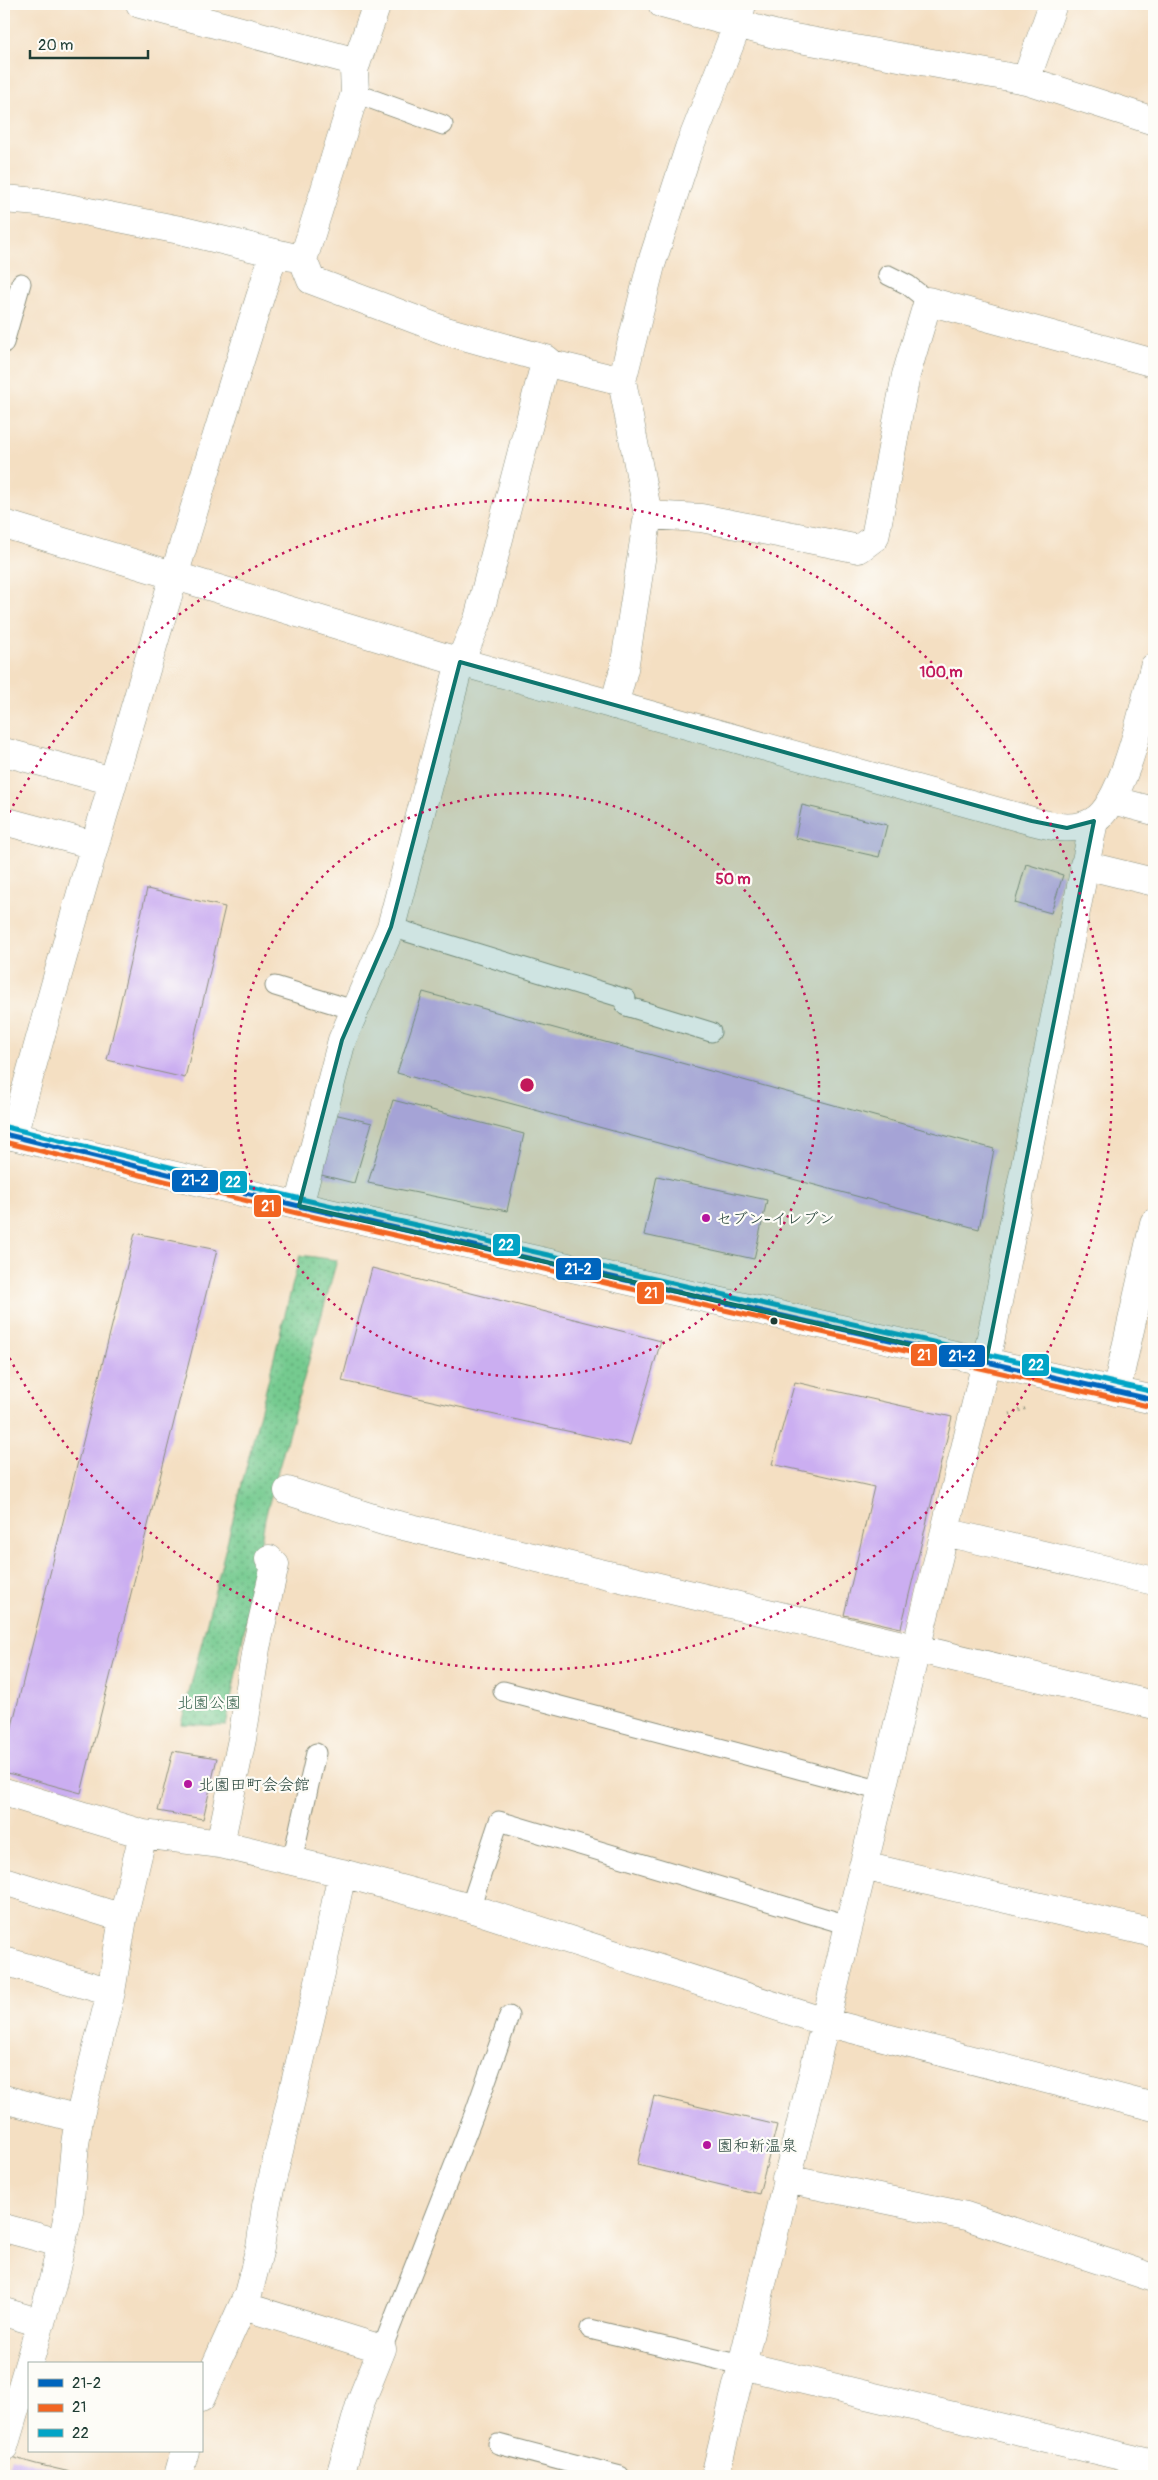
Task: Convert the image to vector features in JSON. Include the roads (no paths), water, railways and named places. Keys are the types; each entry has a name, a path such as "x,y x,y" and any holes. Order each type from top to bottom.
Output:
{"street":[{"path":"140,4 357,62"},
{"path":"377,4 354,70 355,93 303,260 311,280 446,331 546,359 552,364 622,381"},
{"path":"662,4 739,15 778,35 1026,80 1154,122"},
{"path":"1026,80 1053,4"},
{"path":"614,705 624,669 648,515 622,381 652,265 689,148 739,15"},
{"path":"4,198 38,202 180,230 303,260"},
{"path":"274,253 113,781 8,1135 299,1206 1154,1400"},
{"path":"648,515 701,518 859,549 875,537 906,375 928,301 1154,363"},
{"path":"299,1206 342,1040 392,927 460,662 478,619 546,359"},
{"path":"4,524 460,662 1053,826 1082,826 1094,821 1112,800 1130,756 1154,667"},
{"path":"4,752 113,781"},
{"path":"1112,800 1154,811"},
{"path":"4,821 94,846"},
{"path":"715,2476 986,1362 1094,821"},
{"path":"1084,865 1154,882"},
{"path":"1116,1392 1154,1223"},
{"path":"288,1491 386,1522 1154,1705"},
{"path":"945,1532 1154,1581"},
{"path":"220,1844 242,1739 256,1648 275,1565 268,1559"},
{"path":"4,1792 143,1834 220,1844 342,1873 470,1908 825,2022 1154,2107"},
{"path":"29,2362 52,2285 60,2243 69,2211 79,2120 111,1992 123,1918 143,1834"},
{"path":"863,1866 1154,1933"},
{"path":"202,2396 248,2294 260,2248 266,2206 321,1973 342,1873"},
{"path":"4,1881 123,1918"},
{"path":"4,1961 111,1992"},
{"path":"4,2099 79,2120"},
{"path":"786,2179 966,2216 1154,2278"},
{"path":"4,2228 60,2243"},
{"path":"243,2306 382,2349 362,2401 340,2476"},
{"path":"4,2312 41,2323"},
{"path":"741,2365 1154,2464"},
{"path":"4,2447 28,2367"},
{"path":"178,2476 185,2452"}],"lane":[{"path":"355,93 443,125"},
{"path":"888,275 908,285 928,301"},
{"path":"4,343 20,283"},
{"path":"392,927 626,999 626,1006 711,1032"},
{"path":"275,986 354,1010"},
{"path":"503,1691 882,1791"},
{"path":"292,1861 316,1753"},
{"path":"470,1908 499,1821 848,1925"},
{"path":"382,2349 475,2112 509,2016"},
{"path":"590,2329 741,2365"},
{"path":"498,2444 620,2476"}],"place":[{"name":"セブン-イレブン","path":"706,1218"},
{"name":"北園田町会会館","path":"188,1784"},
{"name":"園和新温泉","path":"707,2145"}],"park label":[{"name":"北園公園","path":"209,1702"}]}
